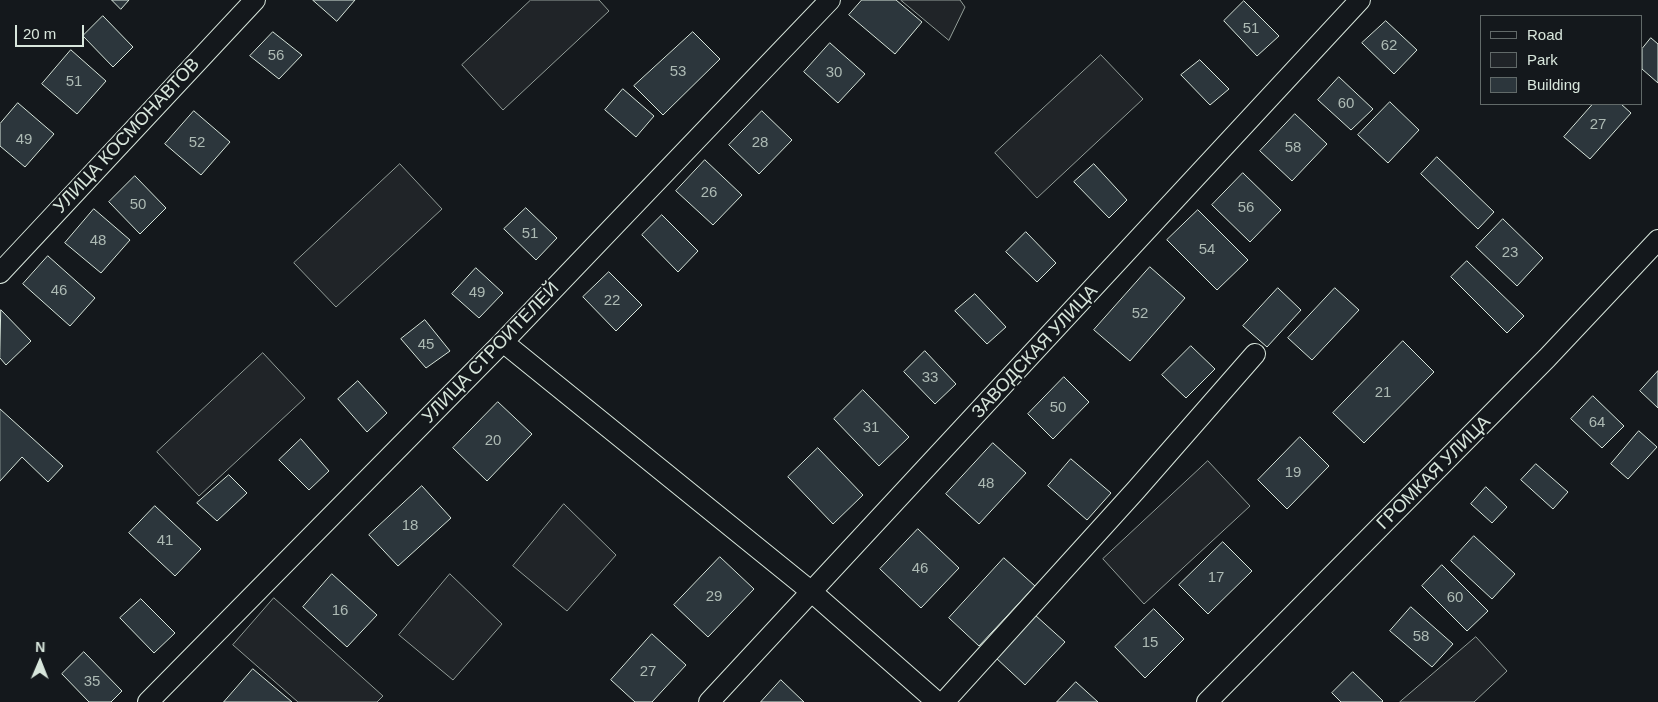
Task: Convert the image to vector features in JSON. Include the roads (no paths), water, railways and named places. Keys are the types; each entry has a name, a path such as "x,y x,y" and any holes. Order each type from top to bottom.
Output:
{"street":[{"name":"УЛИЦА КОСМОНАВТОВ","path":"0,273 255,0"},
{"name":"УЛИЦА СТРОИТЕЛЕЙ","path":"148,702 503,342 830,0"},
{"name":"ЗАВОДСКАЯ УЛИЦА","path":"709,702 813,593 1360,0"},
{"name":"ГРОМКАЯ УЛИЦА","path":"1207,702 1548,358 1658,240"},
{"path":"503,342 813,593 937,702"},
{"path":"944,702 1136,490 1255,354"}]}
